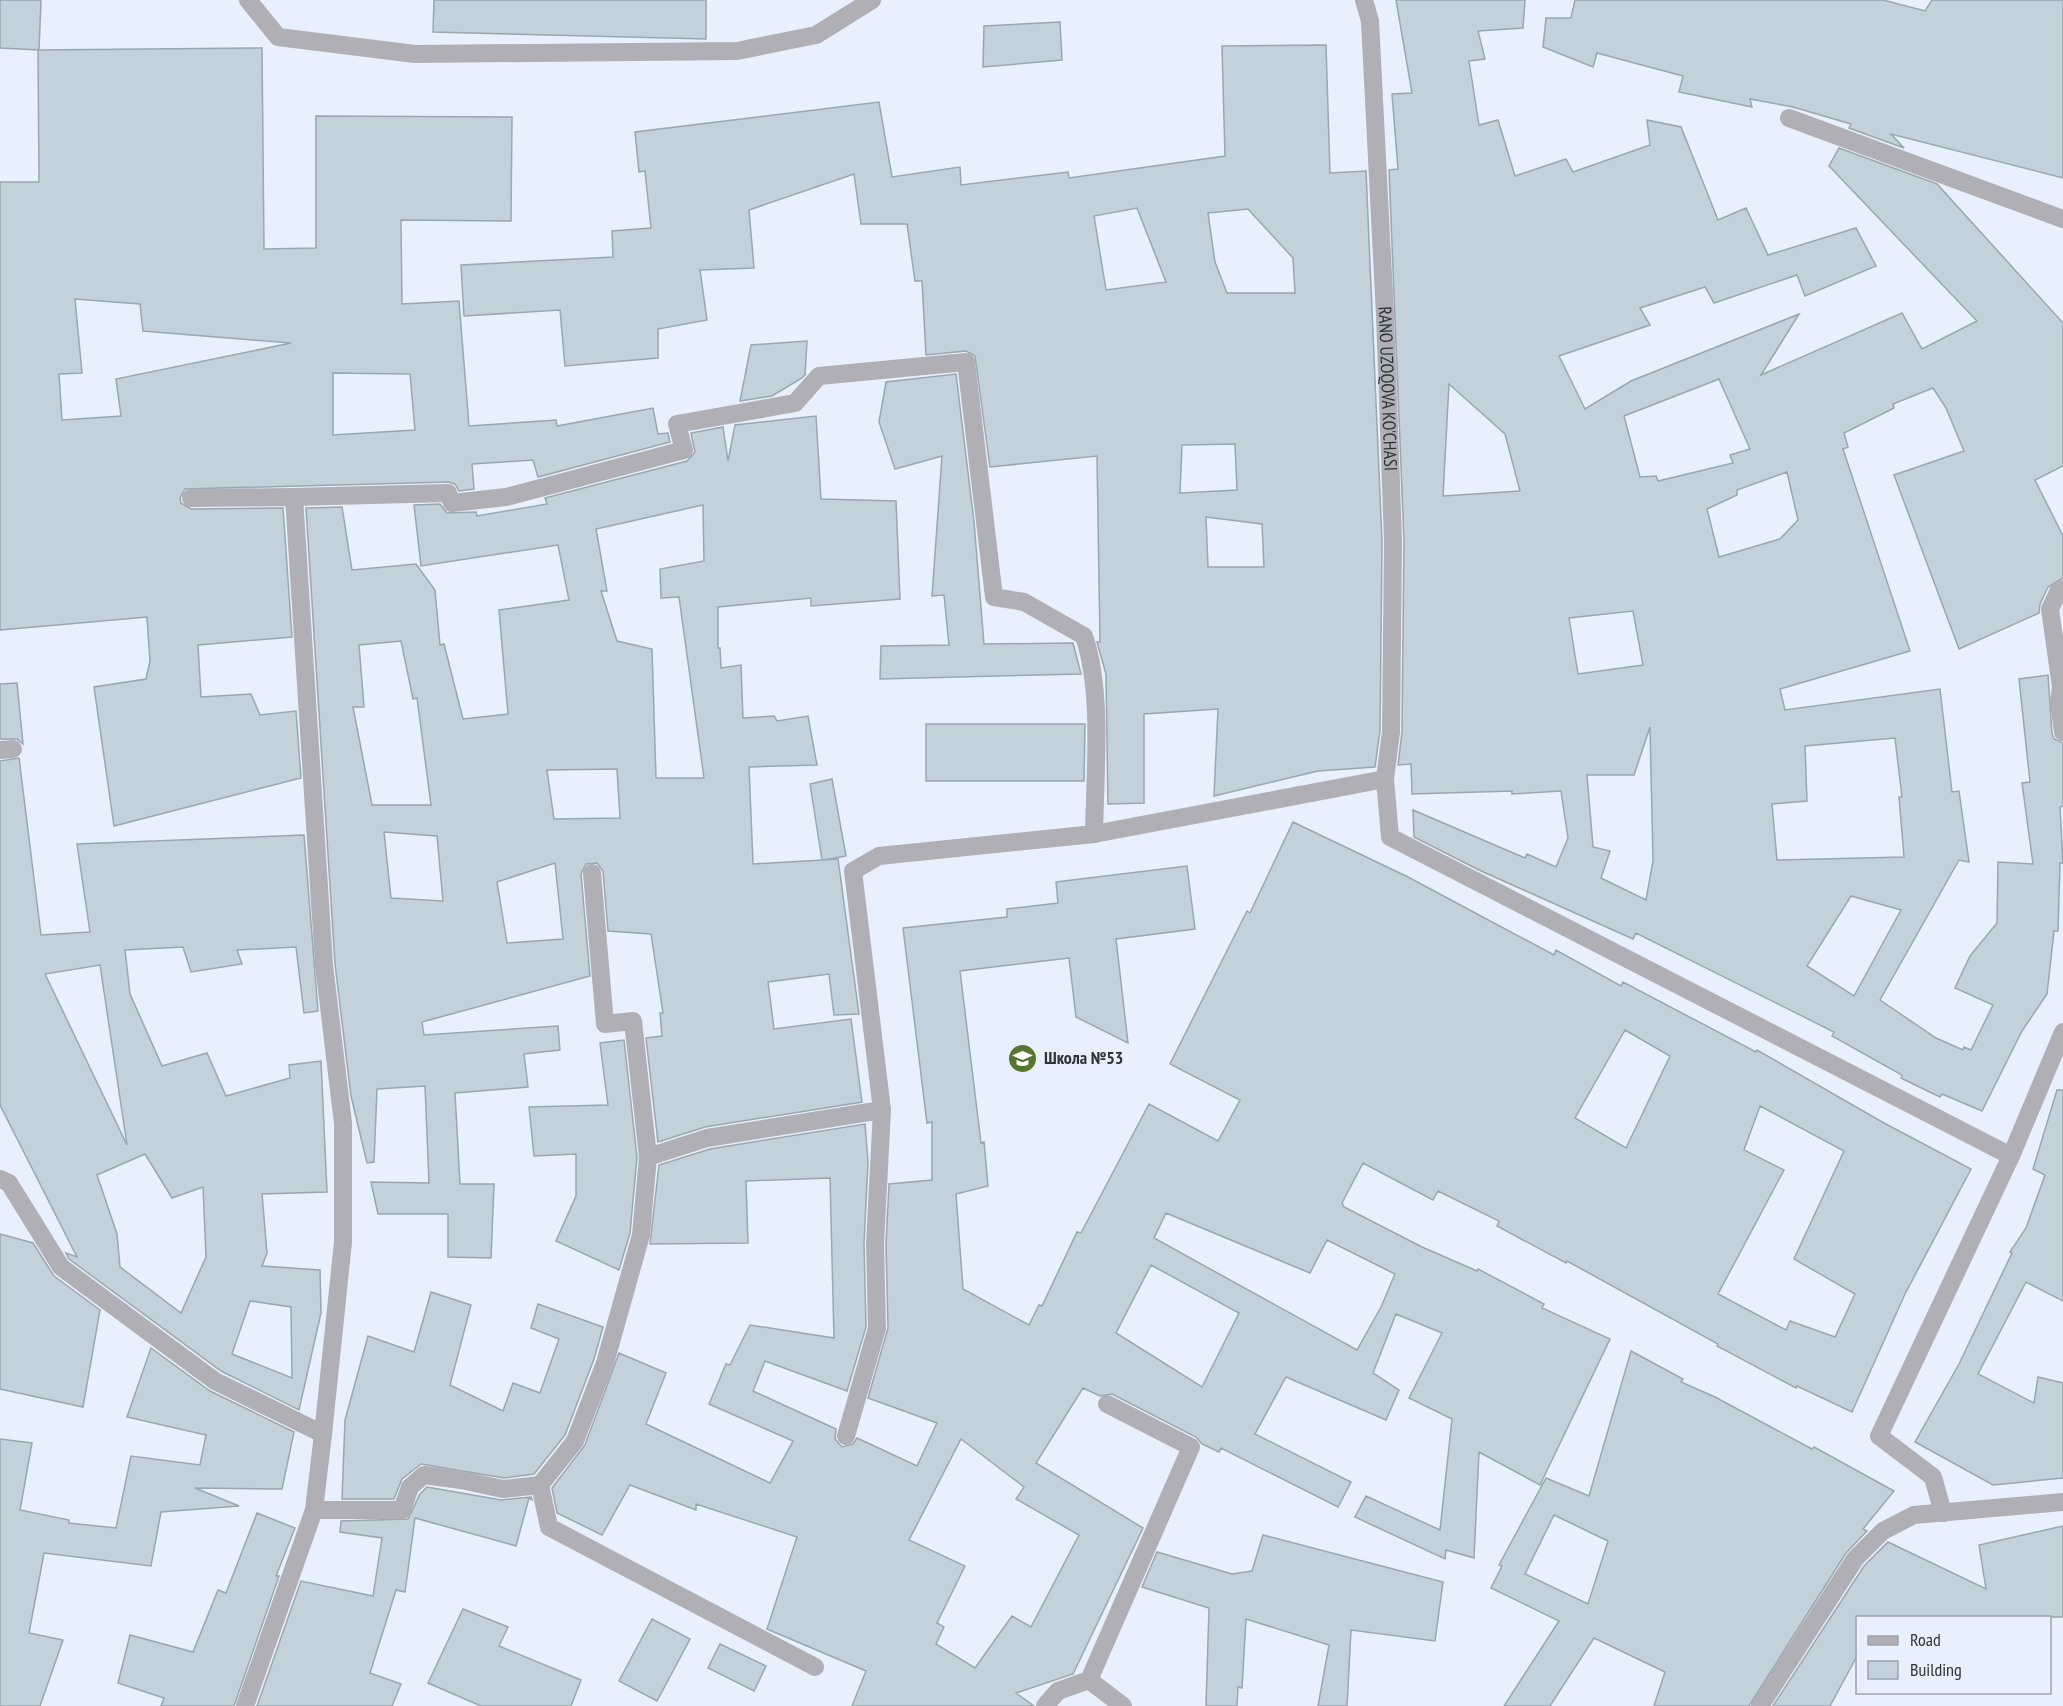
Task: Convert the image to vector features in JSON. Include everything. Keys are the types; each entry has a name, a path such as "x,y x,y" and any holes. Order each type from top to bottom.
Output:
{"street":[{"path":"248,0 278,37 415,54 737,51 816,35 872,0"},
{"name":"RANO UZOQOVA KO'CHASI","path":"1364,0 1370,21 1385,315 1393,541 1391,732 1385,779 1390,837 2011,1156"},
{"path":"1789,118 2063,219"},
{"path":"191,498 448,493 452,503 506,496 684,450 678,424 795,403 819,376 966,362 994,597 1024,602 1084,636 1092,660 1094,834"},
{"path":"245,1706 314,1510 343,1242 343,1123 324,966 294,496"},
{"path":"2063,590 2058,592 2049,609 2061,687 2059,701 2063,732"},
{"path":"846,1436 877,1328 875,1244 882,1110 853,871 879,856 1094,834 1385,779"},
{"path":"314,1510 402,1510 410,1487 424,1475 461,1479 503,1489 540,1485 575,1441 605,1363 641,1235 648,1157 633,1021 605,1024 592,873"},
{"path":"1943,1513 1933,1477 1879,1436 2011,1156 2063,1032"},
{"path":"648,1157 707,1138 882,1110"},
{"path":"0,1179 9,1183 61,1267 214,1381 323,1434"},
{"path":"1045,1706 1058,1691 1089,1680 1191,1447 1107,1404"},
{"path":"540,1485 549,1527 815,1667"},
{"path":"1760,1706 1855,1559 1883,1531 1914,1515 2063,1502"},
{"path":"1089,1680 1123,1706"}],"building":[{"path":"0,0 41,0 39,50 0,48"},
{"path":"434,0 706,0 706,39 433,32"},
{"path":"1396,0 1525,0 1523,28 1478,31 1485,59 1469,61 1479,125 1498,120 1515,176 1566,159 1573,172 1650,145 1647,120 1681,127 1718,220 1746,208 1768,255 1856,228 1876,266 1805,296 1797,275 1714,303 1705,287 1640,308 1650,325 1559,356 1585,409 1631,381 1799,314 1761,375 1902,313 1922,349 1977,321 1829,166 1839,148 1937,184 2063,323 2063,466 2035,480 2063,536 2063,578 2048,587 2040,604 2039,613 1959,649 1894,475 1964,451 1946,408 1933,388 1893,404 1894,408 1844,433 1848,447 1843,449 1910,651 1780,689 1785,710 1940,689 1952,792 1959,791 1969,862 1959,860 1880,1000 1936,1038 1963,1050 1964,1047 1971,1050 1993,1005 1955,988 1970,956 1997,923 1998,862 2033,864 2022,783 2030,782 2019,679 2048,675 2052,733 2054,739 2063,743 2063,806 2060,807 2063,863 2060,863 2058,931 2054,931 2047,994 2022,1031 1982,1111 1942,1094 1940,1097 1901,1078 1902,1075 1832,1036 1834,1032 1636,933 1633,939 1479,870 1414,837 1413,810 1525,858 1527,854 1556,867 1568,838 1561,791 1512,794 1512,791 1412,794 1411,764 1398,765 1402,732 1404,541 1389,170 1398,169 1392,94 1412,93","holes":["1719,379 1750,449 1730,455 1733,463 1658,481 1656,476 1640,477 1624,416","1449,384 1505,434 1520,491 1443,496","1787,472 1798,520 1780,539 1719,557 1707,509 1737,495 1737,490","1633,611 1643,665 1578,674 1569,618","1650,727 1653,861 1646,900 1601,878 1610,851 1593,847 1587,775 1634,775","1895,738 1902,797 1899,797 1904,857 1777,860 1772,804 1807,801 1805,746","1851,896 1901,910 1854,996 1807,966"]},
{"path":"1575,0 1883,0 1925,11 1932,0 2063,0 2063,178 1891,134 1904,148 1849,128 1851,124 1793,107 1750,99 1752,107 1679,92 1683,76 1597,53 1593,67 1543,47 1546,18 1571,18"},
{"path":"1060,22 1062,60 983,67 984,26"},
{"path":"1326,45 1330,173 1366,171 1382,541 1380,731 1375,767 1318,771 1214,796 1218,709 1144,714 1144,803 1108,804 1106,674 1097,642 1100,642 1097,456 990,467 975,356 966,351 926,355 922,281 915,281 907,224 861,224 854,174 749,210 754,268 700,270 707,320 658,329 658,358 565,366 560,310 464,316 461,265 613,257 612,231 651,228 645,171 639,172 635,132 879,102 892,177 960,167 961,185 1068,172 1069,178 1225,156 1222,46","holes":["1137,208 1166,282 1106,290 1094,216","1248,209 1293,258 1295,293 1227,293 1215,262 1208,213","1235,444 1237,490 1180,493 1182,445","1206,517 1262,524 1264,567 1208,567"]},
{"path":"262,48 264,249 316,248 316,116 512,117 511,221 401,220 402,304 459,301 469,426 556,420 557,426 653,408 658,434 668,433 670,442 538,477 533,460 472,464 474,489 459,491 455,484 448,482 185,489 180,498 181,503 191,509 283,508 292,637 198,645 201,697 251,694 260,715 296,711 301,778 114,826 94,687 146,679 150,661 147,617 0,630 0,182 39,182 38,50","holes":["75,299 140,304 143,331 291,343 116,379 121,416 62,420 59,374 82,373","333,373 410,374 415,430 333,435"]},
{"path":"807,341 805,375 802,378 772,396 740,401 751,345"},
{"path":"956,374 974,522 984,644 1073,643 1081,674 880,679 881,646 949,645 944,595 932,596 942,456 895,469 879,422 886,382"},
{"path":"816,416 821,499 896,501 900,599 811,606 811,598 718,607 718,648 720,648 721,668 741,665 743,718 774,716 777,721 808,716 817,765 749,767 753,864 822,860 810,784 832,779 846,856 823,860 838,859 859,1014 834,1015 829,974 768,982 774,1029 851,1019 862,1102 705,1127 658,1142 646,1038 662,1036 660,1013 663,1013 651,934 608,931 603,871 597,863 586,864 581,874 590,976 422,1022 424,1035 558,1026 560,1050 524,1054 528,1087 455,1093 460,1184 494,1184 491,1258 448,1257 448,1214 378,1214 371,1182 429,1183 425,1086 377,1089 374,1162 367,1163 351,1096 335,964 306,508 342,507 352,570 416,564 435,590 440,645 444,644 463,719 508,714 499,610 569,600 558,545 421,566 414,505 440,504 447,513 476,512 477,516 547,504 545,498 687,461 695,452 691,433 723,427 728,461 735,425","holes":["703,505 704,561 660,569 661,598 679,597 704,778 656,778 652,649 617,641 601,591 607,591 596,529","401,641 413,699 417,698 431,805 372,805 353,707 364,707 359,645","617,769 620,818 554,819 547,770","384,832 437,836 443,901 391,898","555,863 563,939 507,943 497,882"]},
{"path":"17,683 23,744 17,739 0,739 0,684"},
{"path":"926,724 1085,724 1084,781 926,781"},
{"path":"19,758 41,935 90,932 77,844 304,835 318,1011 304,1013 296,947 237,950 242,964 191,972 183,947 125,950 130,994 162,1066 207,1053 226,1096 290,1078 289,1065 321,1061 327,1192 262,1194 267,1253 262,1266 320,1270 321,1313 299,1410 221,1371 69,1259 66,1253 77,1257 0,1105 0,761","holes":["100,965 127,1145 45,974","145,1154 172,1198 203,1187 206,1257 181,1313 120,1267 117,1234 97,1175","250,1301 291,1307 292,1378 232,1354"]},
{"path":"1293,822 1408,877 1554,955 1556,950 1621,986 1623,982 1756,1052 1757,1050 1884,1123 1971,1169 1905,1294 1852,1412 1797,1386 1796,1388 1717,1346 1718,1344 1567,1261 1566,1263 1497,1226 1499,1221 1438,1191 1433,1200 1363,1163 1342,1203 1344,1207 1422,1247 1477,1271 1478,1269 1544,1304 1542,1308 1610,1339 1540,1485 1479,1452 1474,1558 1446,1550 1445,1559 1355,1517 1366,1496 1440,1530 1452,1419 1409,1398 1442,1333 1396,1314 1373,1373 1399,1390 1386,1420 1286,1377 1255,1434 1351,1482 1338,1507 1221,1448 1219,1452 1202,1444 1196,1437 1112,1394 1100,1396 1083,1388 1036,1463 1143,1528 1073,1674 1016,1693 1034,1706 852,1706 866,1671 767,1629 797,1537 696,1504 696,1510 630,1485 602,1535 557,1513 552,1488 585,1445 619,1353 666,1373 646,1424 770,1483 793,1441 709,1404 726,1364 730,1365 750,1325 834,1338 830,1178 746,1181 748,1243 650,1244 659,1165 710,1149 865,1124 868,1162 864,1243 866,1327 847,1391 765,1361 753,1391 836,1429 835,1439 842,1447 853,1444 857,1438 917,1466 937,1423 868,1398 888,1328 886,1244 889,1184 932,1180 932,1122 927,1123 903,928 1007,917 1007,909 1058,903 1056,882 1187,866 1195,929 1116,939 1128,1043 1076,1017 1069,958 960,971 988,1186 956,1194 963,1289 1029,1325 1039,1305 1042,1306 1077,1232 1081,1233 1149,1104 1218,1141 1240,1100 1170,1064 1247,911 1250,913","holes":["1625,1030 1670,1056 1626,1148 1575,1118","1760,1106 1844,1151 1794,1259 1855,1294 1835,1337 1790,1321 1786,1330 1718,1294 1784,1170 1744,1150","1166,1213 1310,1273 1327,1240 1395,1274 1381,1307 1357,1350 1154,1238","1151,1265 1239,1313 1202,1387 1116,1333","961,1439 1024,1487 1016,1499 1079,1535 1031,1627 1012,1616 975,1668 936,1644 944,1627 937,1623 965,1566 909,1540"]},
{"path":"624,1040 637,1157 630,1233 619,1270 556,1241 576,1196 576,1154 534,1156 529,1107 608,1105 600,1043"},
{"path":"2057,1090 2063,1090 2063,1301 2026,1282 1978,1374 2034,1403 2038,1377 2063,1383 2063,1478 1993,1485 1915,1442 1959,1364 2012,1253 2010,1252 2026,1228 2045,1175 2033,1169"},
{"path":"0,1234 33,1243 54,1276 100,1310 83,1407 0,1389"},
{"path":"431,1292 471,1305 450,1385 503,1411 513,1383 540,1393 559,1339 531,1328 538,1304 603,1327 594,1359 565,1435 534,1474 504,1478 421,1464 402,1479 394,1499 342,1499 345,1420 368,1336 414,1352"},
{"path":"151,1348 210,1391 294,1432 282,1489 195,1488 239,1506 161,1512 151,1566 44,1553 29,1633 63,1640 40,1706 0,1706 0,1439 32,1443 20,1510 69,1520 69,1523 116,1528 131,1456 200,1465 206,1435 127,1417"},
{"path":"1631,1351 1683,1379 1681,1382 1715,1397 1812,1449 1814,1447 1894,1491 1863,1529 1867,1531 1846,1553 1749,1706 1654,1706 1665,1672 1594,1638 1550,1706 1504,1706 1559,1621 1491,1588 1502,1566 1499,1565 1546,1478 1589,1496","holes":["1554,1515 1608,1541 1588,1604 1525,1574"]},
{"path":"427,1487 501,1500 531,1497 532,1500 529,1498 516,1546 415,1518 405,1592 396,1590 370,1673 401,1684 392,1706 257,1706 301,1581 373,1596 382,1538 340,1532 341,1521 408,1519 420,1494"},
{"path":"257,1513 295,1528 276,1576 279,1576 234,1706 161,1706 164,1698 118,1683 130,1635 193,1652 218,1590 226,1593"},
{"path":"2063,1526 2063,1617 1856,1616 1856,1658 1830,1706 1773,1706 1864,1566 1888,1542 1986,1589 1979,1545"},
{"path":"1263,1535 1443,1582 1435,1641 1351,1630 1347,1706 1318,1706 1329,1645 1246,1619 1242,1688 1238,1687 1237,1706 1206,1706 1209,1608 1142,1587 1157,1552 1232,1574 1252,1571"},
{"path":"463,1609 508,1627 499,1646 581,1680 571,1706 481,1706 428,1683"},
{"path":"652,1619 690,1639 657,1701 619,1681"},
{"path":"720,1644 766,1666 754,1691 708,1668"}],"place":[{"name":"Школа №53","path":"1023,1058"}]}
